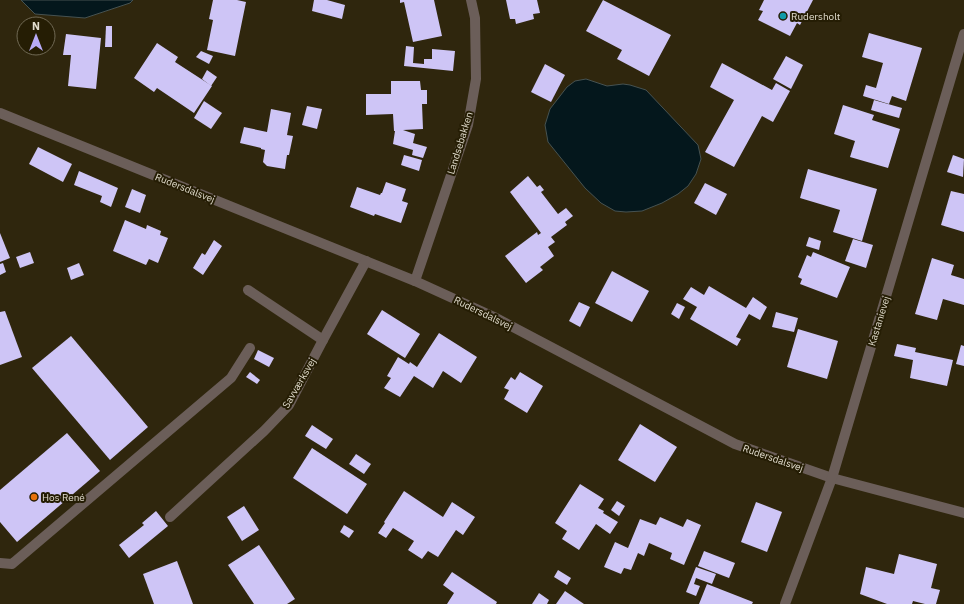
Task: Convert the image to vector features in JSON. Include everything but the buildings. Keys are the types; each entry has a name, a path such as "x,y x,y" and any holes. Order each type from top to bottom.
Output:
{"street":[{"name":"Landsebakken","path":"414,281 468,126 476,79 475,18 471,0"},
{"name":"Kastanievej","path":"785,604 832,478 964,34"},
{"name":"Rudersdalsvej","path":"0,114 414,281 494,317 735,444 832,478 964,513"},
{"name":"Savværksvej","path":"170,517 264,431 289,405 366,261"},
{"path":"248,290 323,340"},
{"path":"0,563 12,564 231,378 250,348"}],"shaded area":[{"path":"21,0 133,0 130,3 85,18 35,14"},
{"path":"586,79 607,86 623,84 646,90 698,145 701,159 696,174 688,186 678,194 662,203 642,211 626,212 615,211 601,203 585,188 548,142 545,125 550,109 567,87 575,81"}],"place":[{"name":"Rudersholt","path":"783,16"},
{"name":"Hos René","path":"34,497"}]}
